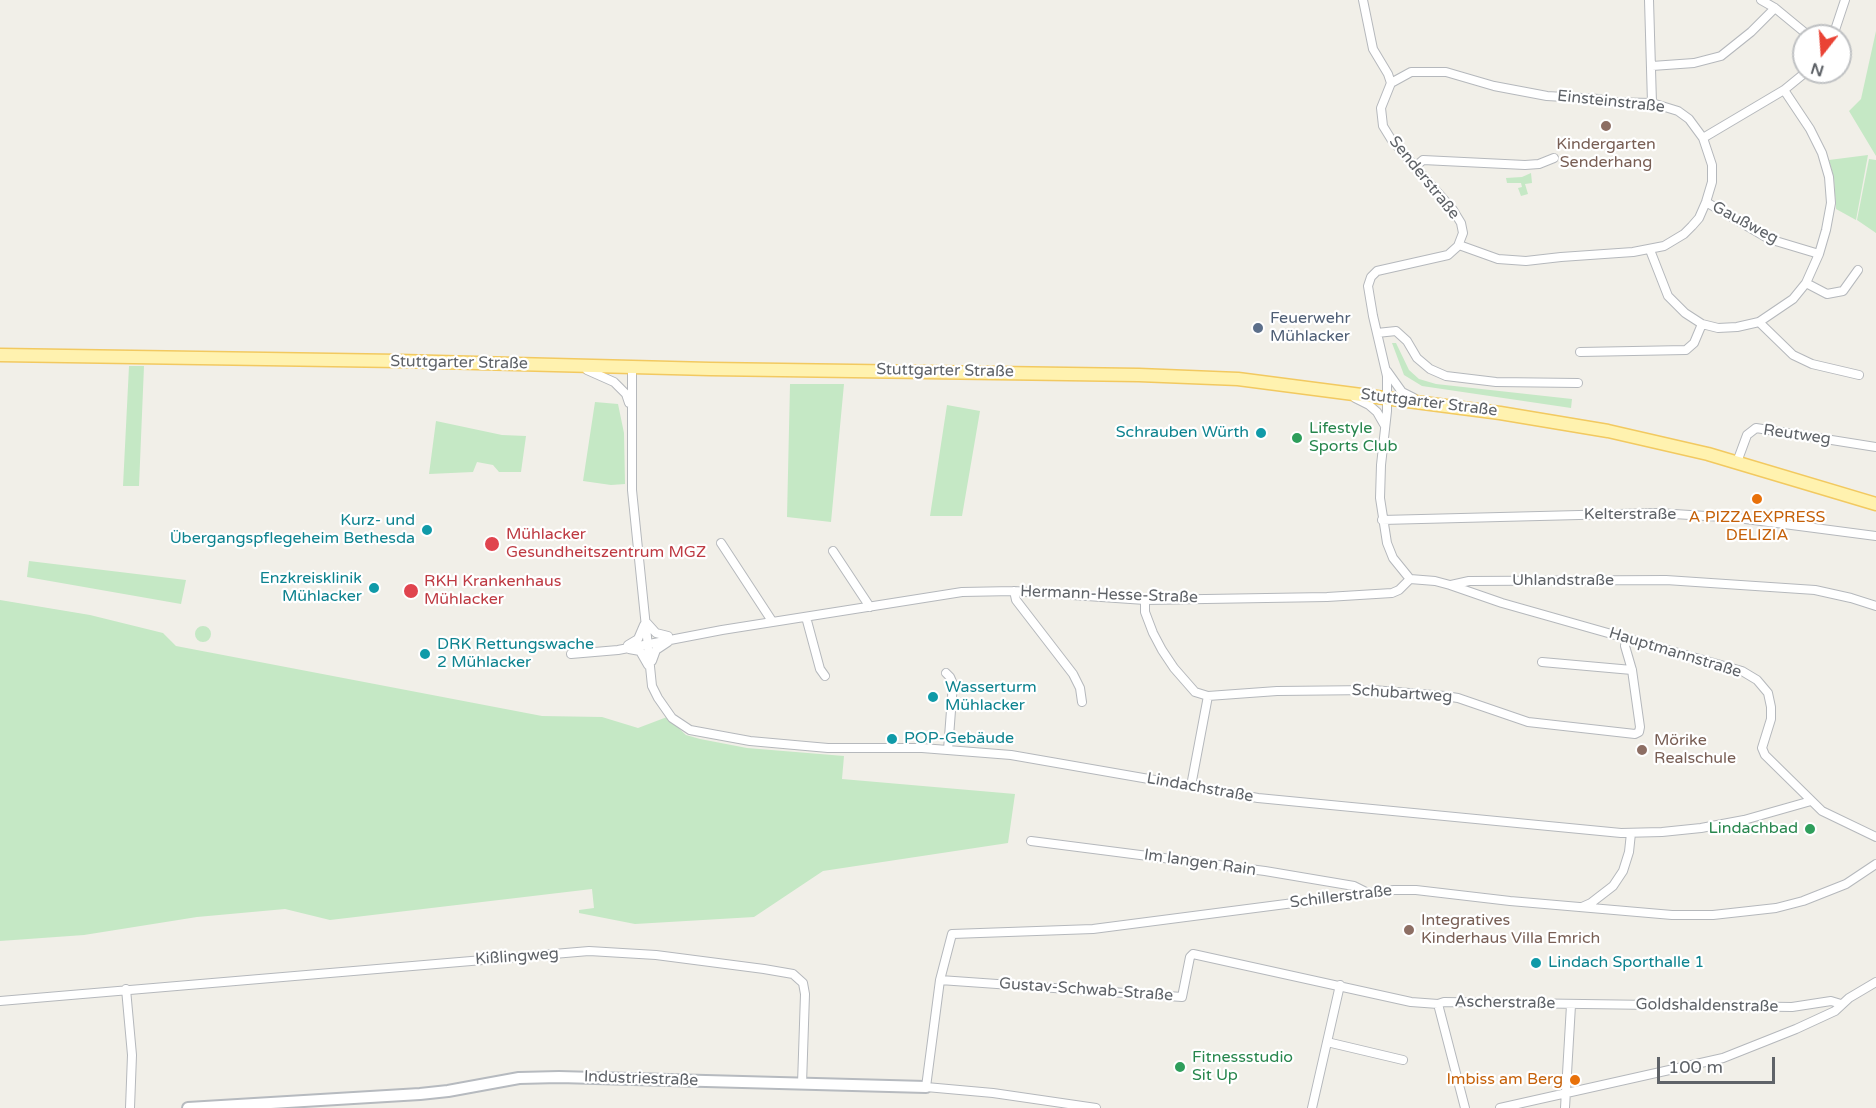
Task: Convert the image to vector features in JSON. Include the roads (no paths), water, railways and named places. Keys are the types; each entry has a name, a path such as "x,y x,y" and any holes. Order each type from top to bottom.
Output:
{"main road":[{"name":"Stuttgarter Straße","path":"0,355 1170,376 1238,380 1500,413 1608,431 1737,462 1876,504"}],"street":[{"path":"1363,0 1373,49 1391,83"},
{"path":"1649,0 1652,103"},
{"path":"1761,0 1794,24"},
{"path":"1837,24 1845,0"},
{"path":"1652,66 1694,63 1721,56 1751,32 1775,8"},
{"name":"Einsteinstraße","path":"1391,83 1412,72 1446,72 1494,86 1538,94 1599,99 1607,102 1652,103 1678,111 1689,119 1703,138 1712,165 1712,182 1706,202 1699,218 1684,234 1664,246 1650,250 1526,261 1498,260 1459,245"},
{"name":"Senderstraße","path":"1388,398 1386,370 1368,294 1368,286 1373,274 1384,269 1443,257 1459,245 1462,239 1462,228 1457,216 1416,166 1391,140 1382,121 1382,104 1391,83"},
{"path":"1703,138 1792,83"},
{"path":"1650,250 1668,296 1702,324 1719,328 1759,322 1793,299 1806,283 1819,254 1831,203 1829,177 1822,153 1810,129 1784,90"},
{"path":"1416,166 1423,160 1525,165 1539,164 1554,158"},
{"name":"Gaußweg","path":"1706,202 1769,238 1819,254"},
{"path":"1806,283 1827,294 1843,291 1858,270"},
{"path":"1759,322 1793,355 1812,364 1859,375"},
{"path":"1580,352 1686,350 1694,343 1702,324"},
{"path":"1377,333 1396,332 1407,341 1417,358 1430,369 1446,376 1496,382 1578,383"},
{"path":"563,366 592,371 614,382 626,394 632,410"},
{"path":"632,368 632,490 648,643"},
{"name":"Senderstraße","path":"1386,370 1402,392 1431,404"},
{"path":"1334,391 1369,405 1377,412 1385,426"},
{"path":"1388,398 1380,481 1383,520 1387,543 1393,558 1410,579"},
{"name":"Reutweg","path":"1737,462 1747,435 1756,428 1876,447"},
{"name":"Kelterstraße","path":"1383,520 1658,513 1738,519 1876,536"},
{"path":"721,543 772,621"},
{"path":"833,551 870,607"},
{"name":"Hermann-Hesse-Straße","path":"571,654 618,650 772,621 962,592 1014,591 1145,600 1327,597 1392,593 1399,590 1410,579"},
{"name":"Uhlandstraße","path":"1410,579 1450,585 1469,581 1666,580 1815,590 1876,606"},
{"name":"Hauptmannstraße","path":"1450,585 1502,603 1742,671 1757,680 1768,693 1771,707 1762,748 1765,755 1822,811 1876,837"},
{"path":"1014,591 1016,600 1073,674 1080,688 1082,702"},
{"path":"1145,600 1145,612 1162,650 1195,692 1208,696 1191,786"},
{"path":"806,617 820,669 825,676"},
{"path":"618,650 638,639 645,620"},
{"name":"Hermann-Hesse-Straße","path":"645,620 656,633 682,637"},
{"path":"651,672 656,650 682,637"},
{"name":"Schubartweg","path":"1208,696 1277,691 1373,690 1445,696 1458,698 1528,722 1635,734 1639,732 1640,727 1632,670 1624,646 1626,638"},
{"name":"Lindachstraße","path":"648,643 652,686 672,718 690,730 702,734 750,741 828,748 948,750 1026,757 1258,798 1573,830 1631,833 1701,828 1744,820 1811,801"},
{"path":"618,650 639,651 644,656 651,672"},
{"path":"1542,662 1632,670"},
{"path":"946,673 952,684 948,750"},
{"path":"1582,907 1613,886 1623,871 1629,852 1631,833"},
{"name":"Im langen Rain","path":"1031,841 1265,872 1354,886 1366,892"},
{"name":"Schillerstraße","path":"926,1087 940,980 949,940 954,933 1093,929 1366,892 1416,890 1510,901 1672,915 1713,915 1757,911 1803,901 1846,884 1876,864"},
{"name":"Kißlingweg","path":"0,1001 589,951 656,955 793,974 803,983 805,994 802,1084"},
{"name":"Gustav-Schwab-Straße","path":"940,980 1182,997 1190,957 1193,954 1340,985"},
{"path":"1500,1108 1723,1058 1835,1011 1841,1004 1876,982"},
{"path":"1312,1108 1340,985"},
{"name":"Ascherstraße","path":"1340,985 1411,1002 1571,1005"},
{"path":"126,989 132,1055 130,1108"},
{"name":"Goldshaldenstraße","path":"1571,1005 1792,1007 1831,1001 1841,1004"},
{"path":"1438,1004 1465,1108"},
{"path":"1565,1108 1571,1005"},
{"path":"1327,1042 1403,1059"},
{"name":"Industriestraße","path":"188,1108 420,1094 519,1078 559,1077 926,1087 993,1093 1096,1108"}],"place":[{"name":"Kindergarten Senderhang","path":"1606,126"},
{"name":"Feuerwehr Mühlacker","path":"1258,328"},
{"name":"Schrauben Würth","path":"1261,433"},
{"name":"Lifestyle Sports Club","path":"1297,438"},
{"name":"A PIZZAEXPRESS DELIZIA","path":"1757,499"},
{"name":"Kurz- und Übergangspflegeheim Bethesda","path":"427,530"},
{"name":"Mühlacker Gesundheitszentrum MGZ","path":"492,544"},
{"name":"Enzkreisklinik Mühlacker","path":"374,588"},
{"name":"RKH Krankenhaus Mühlacker","path":"411,591"},
{"name":"DRK Rettungswache 2 Mühlacker","path":"425,654"},
{"name":"Wasserturm Mühlacker","path":"933,697"},
{"name":"POP-Gebäude","path":"892,739"},
{"name":"Mörike Realschule","path":"1642,750"},
{"name":"Lindachbad","path":"1810,829"},
{"name":"Integratives Kinderhaus Villa Emrich","path":"1409,930"},
{"name":"Lindach Sporthalle 1","path":"1536,963"},
{"name":"Fitnessstudio Sit Up","path":"1180,1067"},
{"name":"Imbiss am Berg","path":"1575,1080"}]}
